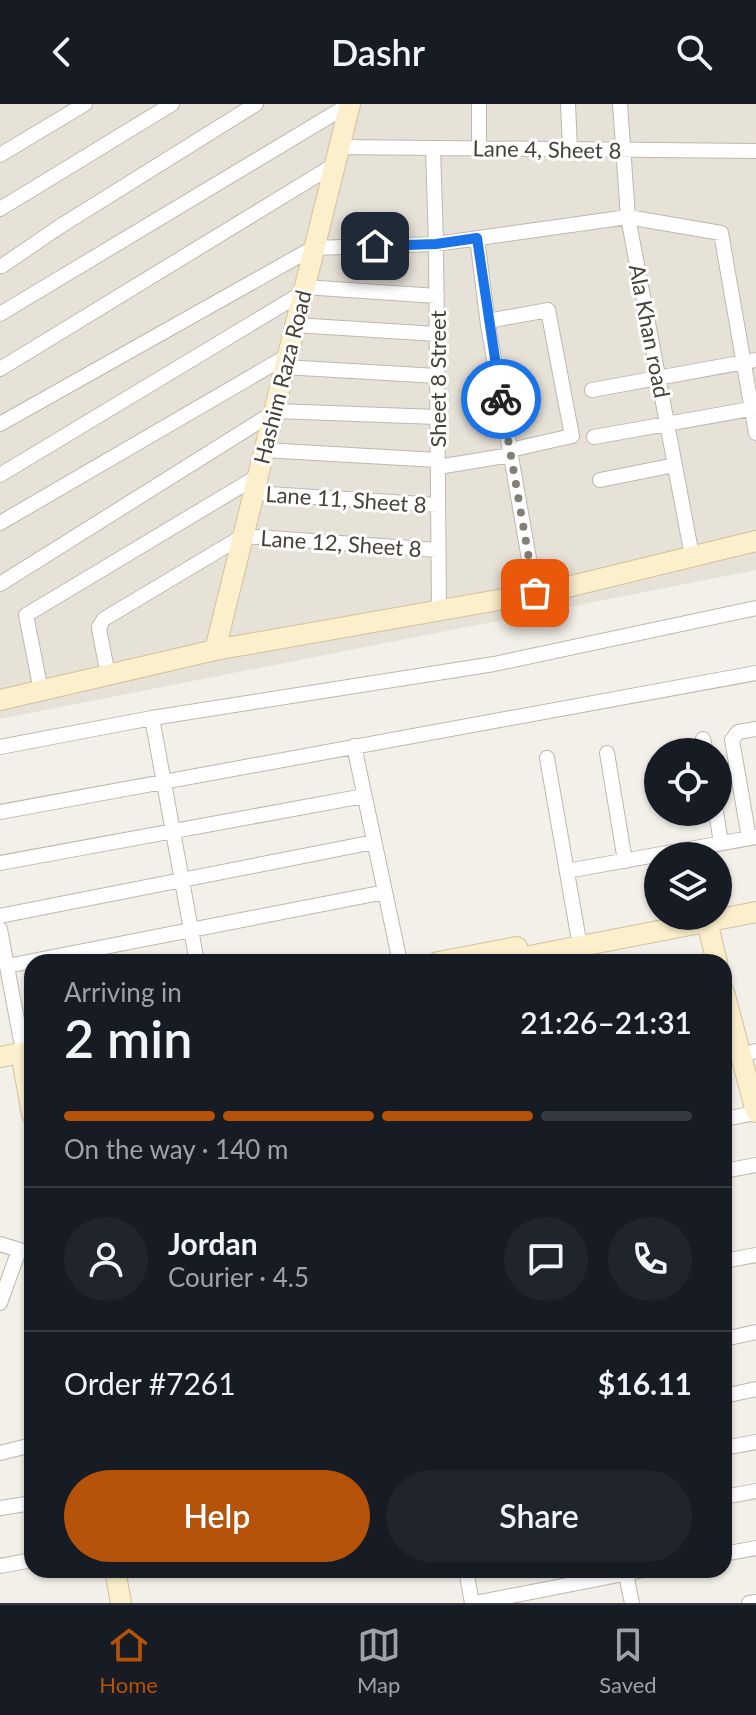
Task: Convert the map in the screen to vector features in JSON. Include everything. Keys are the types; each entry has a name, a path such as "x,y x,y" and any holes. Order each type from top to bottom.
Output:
{"street":[{"path":"0,155 85,104"},
{"path":"0,209 172,104"},
{"path":"2,266 256,104"},
{"path":"0,314 350,104"},
{"name":"Hashim Raza Road","path":"215,650 350,104"},
{"path":"479,104 479,148"},
{"path":"568,104 570,149"},
{"name":"Ala Khan road","path":"620,104 628,217 692,556"},
{"name":"Lane 4, Sheet 8","path":"336,156 433,148 756,151"},
{"name":"Sheet 8 Street","path":"433,148 439,610"},
{"path":"0,369 336,156"},
{"path":"0,424 313,248 436,244 628,217 721,233 750,361 756,433"},
{"path":"477,238 488,321 535,593"},
{"path":"0,475 303,290 437,296"},
{"path":"264,450 438,464 510,453 572,436 548,310 488,321"},
{"path":"295,325 437,334"},
{"path":"592,390 750,361"},
{"path":"0,523 286,362 437,376"},
{"path":"594,437 754,409"},
{"path":"0,584 276,411 437,417"},
{"path":"600,480 675,465"},
{"path":"41,691 26,615 256,484"},
{"name":"Lane 11, Sheet 8","path":"256,484 438,505"},
{"path":"108,675 99,627 104,619 243,536"},
{"name":"Lane 12, Sheet 8","path":"243,536 438,550"},
{"path":"0,700 215,650 535,593 756,541"},
{"path":"0,747 152,718 494,664 756,608"},
{"path":"0,812 756,673"},
{"path":"152,718 196,954"},
{"path":"727,842 753,838 732,740 738,732 756,729"},
{"path":"354,746 398,954"},
{"path":"607,753 625,861"},
{"path":"547,758 578,935"},
{"path":"0,863 364,796"},
{"path":"0,916 374,842"},
{"path":"567,871 644,857"},
{"path":"68,954 385,892"},
{"path":"732,909 756,901"},
{"path":"732,914 756,912"},
{"path":"526,954 578,935 644,922"},
{"path":"0,929 24,1038"},
{"path":"532,954 644,930"},
{"path":"714,930 716,954"},
{"path":"7,966 24,963"},
{"path":"732,1012 748,1053 756,1113 732,1118"},
{"path":"0,1045 24,1046"},
{"path":"0,1057 24,1047"},
{"path":"732,1170 756,1165"},
{"path":"0,1244 24,1252"},
{"path":"0,1303 24,1254"},
{"path":"732,1260 756,1255"},
{"path":"732,1337 756,1332"},
{"path":"732,1394 756,1389"},
{"path":"732,1446 756,1442"},
{"path":"0,1453 24,1447"},
{"path":"732,1496 756,1491"},
{"path":"0,1508 24,1504"},
{"path":"732,1552 756,1548"},
{"path":"0,1566 24,1562"},
{"path":"116,1578 121,1603"},
{"path":"468,1578 474,1603 597,1578"},
{"path":"627,1578 632,1603"},
{"path":"749,1603 756,1602"}],"shaded area":[{"path":"0,104 756,104 756,570 0,719"}],"way so far":[{"path":"501,399 535,593"}],"route":[{"path":"375,246 436,244 477,238 501,399"}]}
